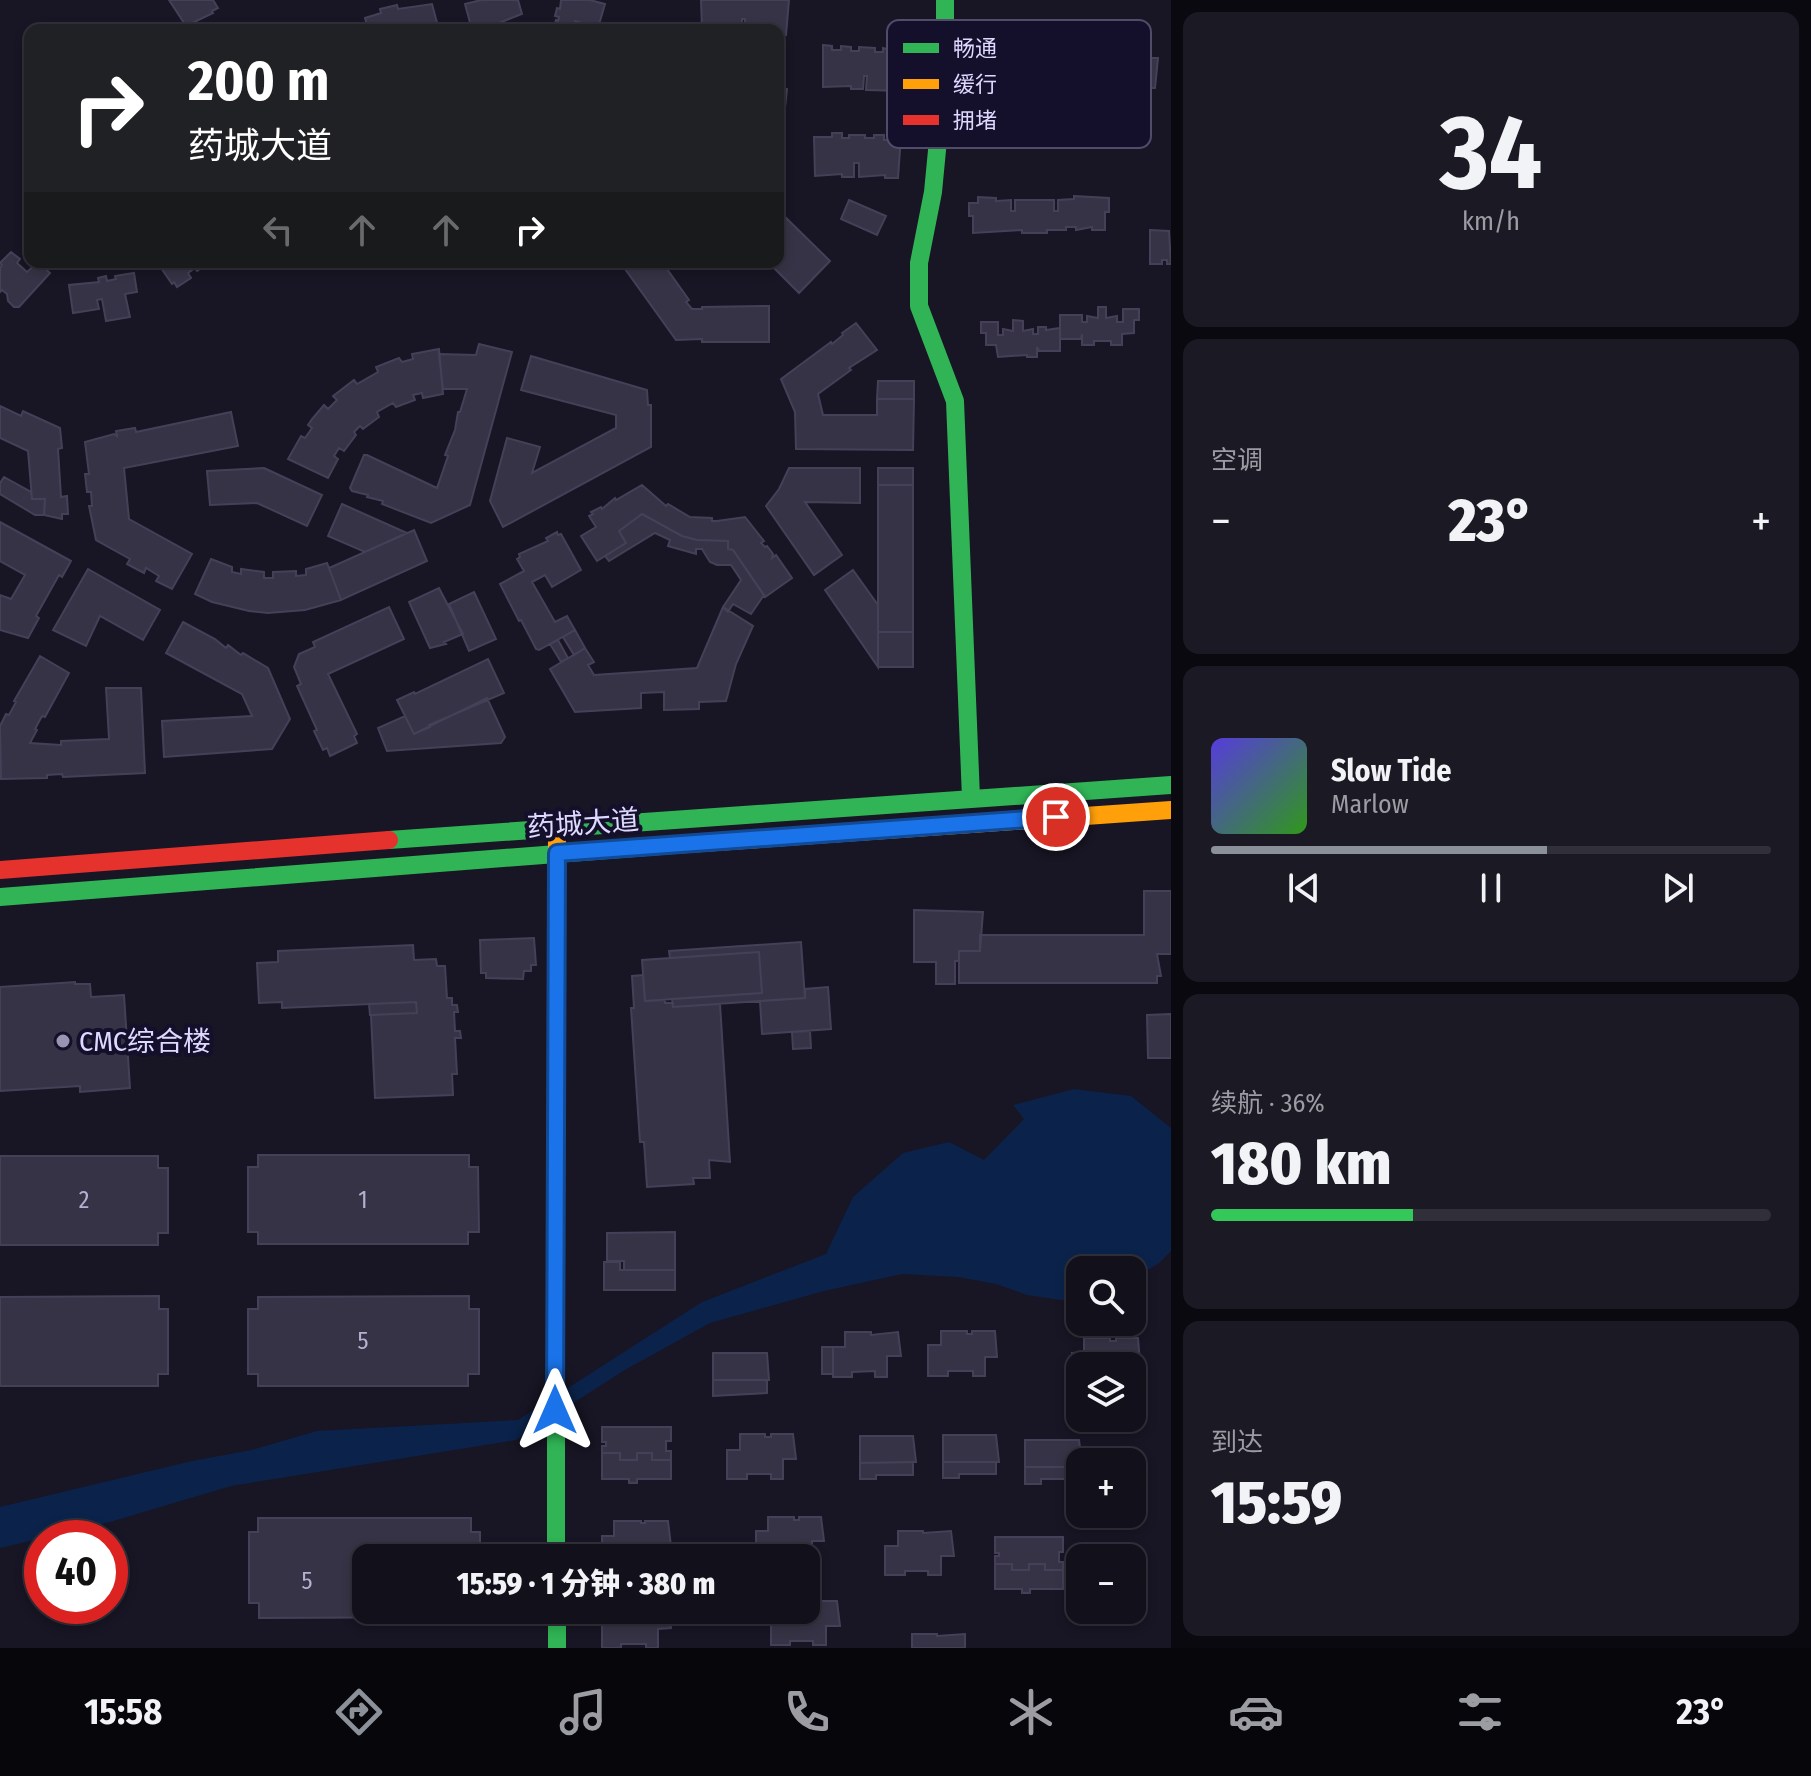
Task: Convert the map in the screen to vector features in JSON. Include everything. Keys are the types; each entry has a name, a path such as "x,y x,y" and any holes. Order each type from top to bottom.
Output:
{"main road":[{"path":"937,148 933,192 919,263 919,306 955,401 971,798"},
{"name":"药城大道","path":"0,870 557,827 1171,785"},
{"name":"药城大道","path":"0,897 557,853 1171,810"},
{"path":"556,1544 557,827"},
{"path":"557,1624 557,1648"}],"water":[{"path":"1074,1089 1131,1096 1171,1128 1171,1251 1159,1263 1146,1271 1146,1256 1066,1256 1066,1299 1061,1300 1027,1295 996,1284 958,1277 902,1274 824,1291 710,1323 623,1371 516,1440 231,1486 117,1520 24,1520 24,1542 0,1548 0,1507 251,1450 317,1431 518,1420 702,1302 826,1254 853,1197 903,1153 949,1142 984,1160 1024,1119 1013,1105"}],"building":[{"path":"169,0 213,0 218,8 213,13 185,24"},
{"path":"481,0 518,0 522,14 496,24 470,24 465,4"},
{"path":"561,0 590,0 605,4 599,24 575,21 574,24 555,24 559,17 555,16 557,8 560,9"},
{"path":"701,0 789,0 786,35 784,24 745,24 745,19 742,19 742,24 702,24"},
{"path":"432,4 437,24 366,24 365,18 381,13 380,9 397,5 398,9"},
{"path":"823,45 832,46 832,50 841,50 841,46 851,47 851,51 859,51 859,47 875,48 875,52 887,49 887,91 866,90 867,76 864,76 863,89 823,87"},
{"path":"1151,58 1158,58 1155,88 1151,88"},
{"path":"784,89 787,89 784,117"},
{"path":"832,133 842,133 842,138 849,138 849,135 874,138 874,135 884,135 887,148 900,148 898,178 885,178 885,175 859,177 859,163 854,163 854,177 842,177 842,174 815,176 814,137 832,137"},
{"path":"1074,196 1109,198 1105,230 1066,227 1066,230 1047,230 1047,233 1022,233 1022,230 973,233 969,203 978,203 978,197 1011,200 1011,211 1015,211 1015,200 1054,200 1054,211 1058,211 1058,200 1074,199"},
{"path":"849,200 886,216 877,235 841,219"},
{"path":"784,216 830,261 799,293 774,268 784,268"},
{"path":"1150,230 1169,231 1171,264 1162,260 1162,264 1150,264"},
{"path":"11,252 20,259 17,263 27,272 31,268 45,268 50,273 19,307 14,307 8,301 7,294 2,290 0,292 0,263"},
{"path":"161,268 195,268 188,273 191,278 177,287 174,282 172,284"},
{"path":"624,268 666,268 692,309 769,306 769,342 676,340"},
{"path":"134,273 137,292 125,294 130,317 106,321 102,299 97,300 99,309 73,313 69,285 99,282 98,278 106,276 107,281 116,279 115,276"},
{"path":"1098,307 1106,307 1106,318 1117,316 1117,322 1123,322 1123,309 1139,309 1139,320 1134,320 1134,333 1122,334 1122,345 1111,345 1111,341 1094,341 1094,345 1082,345 1082,334 1081,339 1060,339 1060,315 1082,315 1082,322 1087,322 1087,316 1098,318"},
{"path":"1013,320 1023,321 1023,331 1033,329 1033,334 1038,334 1038,327 1046,327 1046,330 1060,328 1060,351 1039,351 1037,347 1037,357 998,357 996,345 986,345 986,333 981,333 981,322 998,322 998,335 1003,335 1003,329 1013,331"},
{"path":"856,323 877,350 818,394 823,415 877,415 877,399 914,399 913,450 796,449 795,412 781,379 832,344"},
{"path":"479,344 512,352 470,505 431,523 352,491 350,488 364,455 437,488 467,389 443,389 439,354 476,355"},
{"path":"439,349 443,394 423,398 422,393 413,395 415,400 396,407 393,403 377,412 379,417 363,429 360,426 344,451 339,448 334,456 338,459 328,478 288,459 301,436 305,438 312,428 308,425 312,419 324,405 328,409 337,400 333,396 354,380 357,384 378,372 376,367 399,358 402,362 413,359 412,354"},
{"path":"531,356 647,390 648,405 651,405 651,447 503,527 490,501 507,438 540,447 532,473 616,428 616,415 521,390"},
{"path":"878,381 914,381 914,399 877,399"},
{"path":"0,406 21,416 23,411 60,428 61,497 67,496 68,514 62,514 62,519 44,515 45,499 32,499 28,451 0,438"},
{"path":"231,412 238,446 124,468 129,519 192,554 172,589 156,581 159,576 146,568 144,573 127,564 130,559 96,540 89,506 92,506 91,492 87,492 85,474 89,474 85,442 114,434 117,436 116,431 135,428 136,432"},
{"path":"264,468 322,495 307,526 257,503 210,505 207,471"},
{"path":"789,468 860,468 860,503 805,502 842,555 814,575 766,506"},
{"path":"878,468 913,468 913,485 878,485"},
{"path":"4,477 31,492 32,499 45,499 44,515 35,515 0,494 0,483"},
{"path":"642,485 666,506 668,504 690,517 717,521 745,517 764,541 761,543 773,554 772,558 776,555 792,578 765,597 733,550 728,549 728,541 682,536 642,514 619,531 626,543 597,561 581,536 596,527 589,516 593,514 591,512 602,509 615,498"},
{"path":"878,485 913,485 913,632 878,632"},
{"path":"342,504 407,533 365,552 328,536"},
{"path":"642,514 682,536 728,541 728,549 733,550 764,595 751,614 733,604 728,612 723,607 741,580 731,565 710,562 702,549 696,549 696,554 668,546 670,540 655,533 609,561 605,556 626,543 619,531"},
{"path":"0,522 71,561 62,577 59,575 36,616 39,618 28,638 0,630 0,595 11,599 25,575 0,561"},
{"path":"414,530 427,561 341,600 329,568"},
{"path":"557,532 581,570 552,587 545,575 532,582 555,622 567,616 575,630 539,650 519,621 500,584 524,571 517,559 519,554 548,541 546,538"},
{"path":"211,559 232,567 232,572 241,574 241,569 264,572 264,578 273,578 273,572 296,571 296,576 306,575 306,569 327,563 341,600 305,610 268,613 212,602 195,594"},
{"path":"88,569 160,610 143,640 100,616 86,646 53,630"},
{"path":"853,570 878,605 878,667 825,590"},
{"path":"439,588 463,634 444,642 446,644 430,648 409,602"},
{"path":"474,592 496,639 469,651 449,604"},
{"path":"389,607 404,639 328,674 357,734 354,736 357,743 330,756 327,748 323,750 314,731 317,730 297,686 301,684 294,667 299,654 315,647 313,642"},
{"path":"723,607 753,626 736,664 726,701 699,702 699,709 664,710 664,692 641,693 641,708 575,712 550,669 585,648 594,662 588,665 594,675 697,668"},
{"path":"183,622 226,648 228,645 268,668 290,719 272,749 164,757 162,721 252,716 242,694 166,653"},
{"path":"575,630 585,648 574,655 563,637"},
{"path":"878,632 913,632 913,667 878,667"},
{"path":"558,640 568,658 561,662 550,644"},
{"path":"40,656 69,673 45,717 42,716 30,743 61,745 61,741 109,739 106,688 141,688 145,773 63,777 62,774 47,775 47,778 1,779 0,726"},
{"path":"488,659 504,693 414,734 397,700"},
{"path":"487,698 505,737 501,743 387,751 378,728 405,716 414,734"},
{"path":"1144,891 1171,891 1171,954 1157,954 1161,976 1157,976 1157,983 959,983 959,951 980,951 980,935 1144,935"},
{"path":"914,910 983,912 980,951 959,951 959,961 955,961 955,984 936,984 936,962 914,962"},
{"path":"534,938 536,965 531,965 531,971 524,971 523,979 486,978 486,973 481,973 480,940"},
{"path":"801,942 805,998 673,1007 672,999 762,993 759,952 670,958 669,951"},
{"path":"413,945 414,960 436,959 437,966 445,966 447,998 452,998 452,1005 457,1005 458,1012 454,1012 455,1031 460,1031 461,1038 455,1038 457,1074 452,1074 453,1095 375,1098 371,1015 417,1013 416,1002 282,1008 282,1002 259,1003 257,963 278,962 278,951"},
{"path":"759,952 762,993 645,1001 642,960"},
{"path":"643,975 645,1001 665,1000 665,1003 673,1003 673,1007 720,1004 730,1162 709,1160 710,1178 693,1178 694,1184 647,1187 644,1142 640,1142 631,1008 634,1008 632,976"},
{"name":"CMC综合楼","path":"75,982 90,984 91,997 124,995 130,1088 80,1092 80,1086 0,1091 0,987"},
{"path":"828,987 831,1029 762,1034 760,1001 805,998 805,989"},
{"path":"416,1002 417,1013 370,1015 369,1004"},
{"path":"1171,1014 1171,1058 1148,1058 1147,1015"},
{"path":"810,1031 811,1048 793,1049 792,1032"},
{"path":"258,1155 469,1155 469,1167 478,1167 479,1232 468,1232 468,1244 258,1244 258,1232 248,1232 248,1167 258,1167"},
{"path":"0,1156 158,1156 158,1168 168,1168 168,1233 158,1233 158,1245 0,1245"},
{"path":"675,1232 675,1270 624,1270 624,1261 607,1261 607,1233"},
{"path":"604,1262 620,1262 620,1270 675,1270 675,1290 604,1290"},
{"path":"159,1296 159,1309 168,1309 168,1374 158,1374 158,1386 0,1386 0,1297"},
{"path":"469,1296 469,1309 479,1309 479,1374 468,1374 468,1386 258,1386 258,1374 248,1374 248,1309 258,1309 258,1297"},
{"path":"941,1331 967,1331 967,1334 972,1334 972,1331 995,1331 997,1357 985,1357 985,1376 973,1376 973,1371 948,1371 948,1376 928,1376 928,1345 941,1345"},
{"path":"845,1332 871,1332 871,1335 898,1332 901,1356 887,1356 887,1377 875,1377 875,1371 852,1372 852,1377 833,1377 833,1347 845,1347"},
{"path":"1084,1338 1110,1338 1110,1341 1116,1341 1116,1338 1138,1338 1139,1352 1084,1352"},
{"path":"822,1347 833,1347 833,1374 822,1374"},
{"path":"713,1353 767,1353 769,1380 713,1380"},
{"path":"713,1380 767,1380 767,1393 713,1396"},
{"path":"602,1427 671,1427 671,1441 666,1441 666,1451 671,1451 671,1460 652,1460 652,1453 637,1453 637,1460 620,1460 620,1453 602,1453 606,1442 602,1442"},
{"path":"740,1434 765,1434 765,1437 771,1437 771,1434 793,1434 796,1459 783,1459 783,1479 771,1479 771,1474 747,1474 747,1479 727,1479 727,1450 740,1450"},
{"path":"943,1435 996,1435 999,1462 943,1462"},
{"path":"860,1436 913,1436 916,1462 860,1463"},
{"path":"1025,1440 1079,1440 1080,1448 1066,1448 1066,1467 1025,1467"},
{"path":"602,1453 620,1453 620,1460 637,1460 637,1453 652,1453 652,1460 671,1460 671,1479 637,1479 637,1483 629,1483 629,1479 602,1479"},
{"path":"913,1462 913,1475 876,1475 876,1479 860,1479 860,1463"},
{"path":"943,1462 996,1462 996,1474 959,1474 959,1478 943,1478"},
{"path":"1025,1467 1066,1467 1066,1479 1041,1479 1041,1484 1025,1484"},
{"path":"768,1517 794,1517 794,1520 799,1520 799,1517 821,1517 824,1541 812,1541 812,1544 756,1544 756,1531 768,1531"},
{"path":"258,1518 471,1518 471,1532 480,1532 480,1544 352,1544 352,1618 259,1618 259,1603 249,1603 249,1532 258,1532"},
{"path":"614,1521 668,1521 671,1544 602,1544 602,1536 614,1536"},
{"path":"898,1531 951,1531 954,1556 941,1556 941,1575 928,1575 928,1571 905,1571 905,1575 885,1575 885,1546 898,1546"},
{"path":"995,1537 1063,1537 1059,1562 1063,1562 1063,1570 1045,1570 1045,1564 1029,1564 1029,1570 1012,1570 1012,1564 995,1564 995,1556 999,1553 995,1553"},
{"path":"995,1564 1012,1564 1012,1570 1029,1570 1029,1564 1045,1564 1045,1570 1063,1570 1063,1589 1030,1589 1030,1593 1022,1593 1022,1589 995,1589"},
{"path":"820,1601 837,1601 840,1626 826,1626 826,1645 813,1645 813,1641 790,1641 790,1645 771,1645 771,1624 820,1624"},
{"path":"602,1624 670,1624 671,1628 658,1629 658,1648 646,1648 646,1644 621,1644 621,1648 602,1648"},
{"path":"912,1634 965,1634 965,1648 912,1648"}],"traffic: fast":[{"path":"945,0 945,20"},
{"path":"937,148 933,192 919,263 919,306 955,401 971,798"},
{"path":"389,840 1171,785"},
{"path":"0,897 673,845"},
{"path":"556,999 556,1544"},
{"path":"557,1624 557,1648"}],"traffic: slow":[{"path":"673,845 1171,810"},
{"path":"556,999 557,836"}],"traffic: jam":[{"path":"0,870 389,840"}],"place":[{"name":"CMC综合楼","path":"63,1041"}],"route":[{"path":"555,1410 557,853 1056,817"}]}
